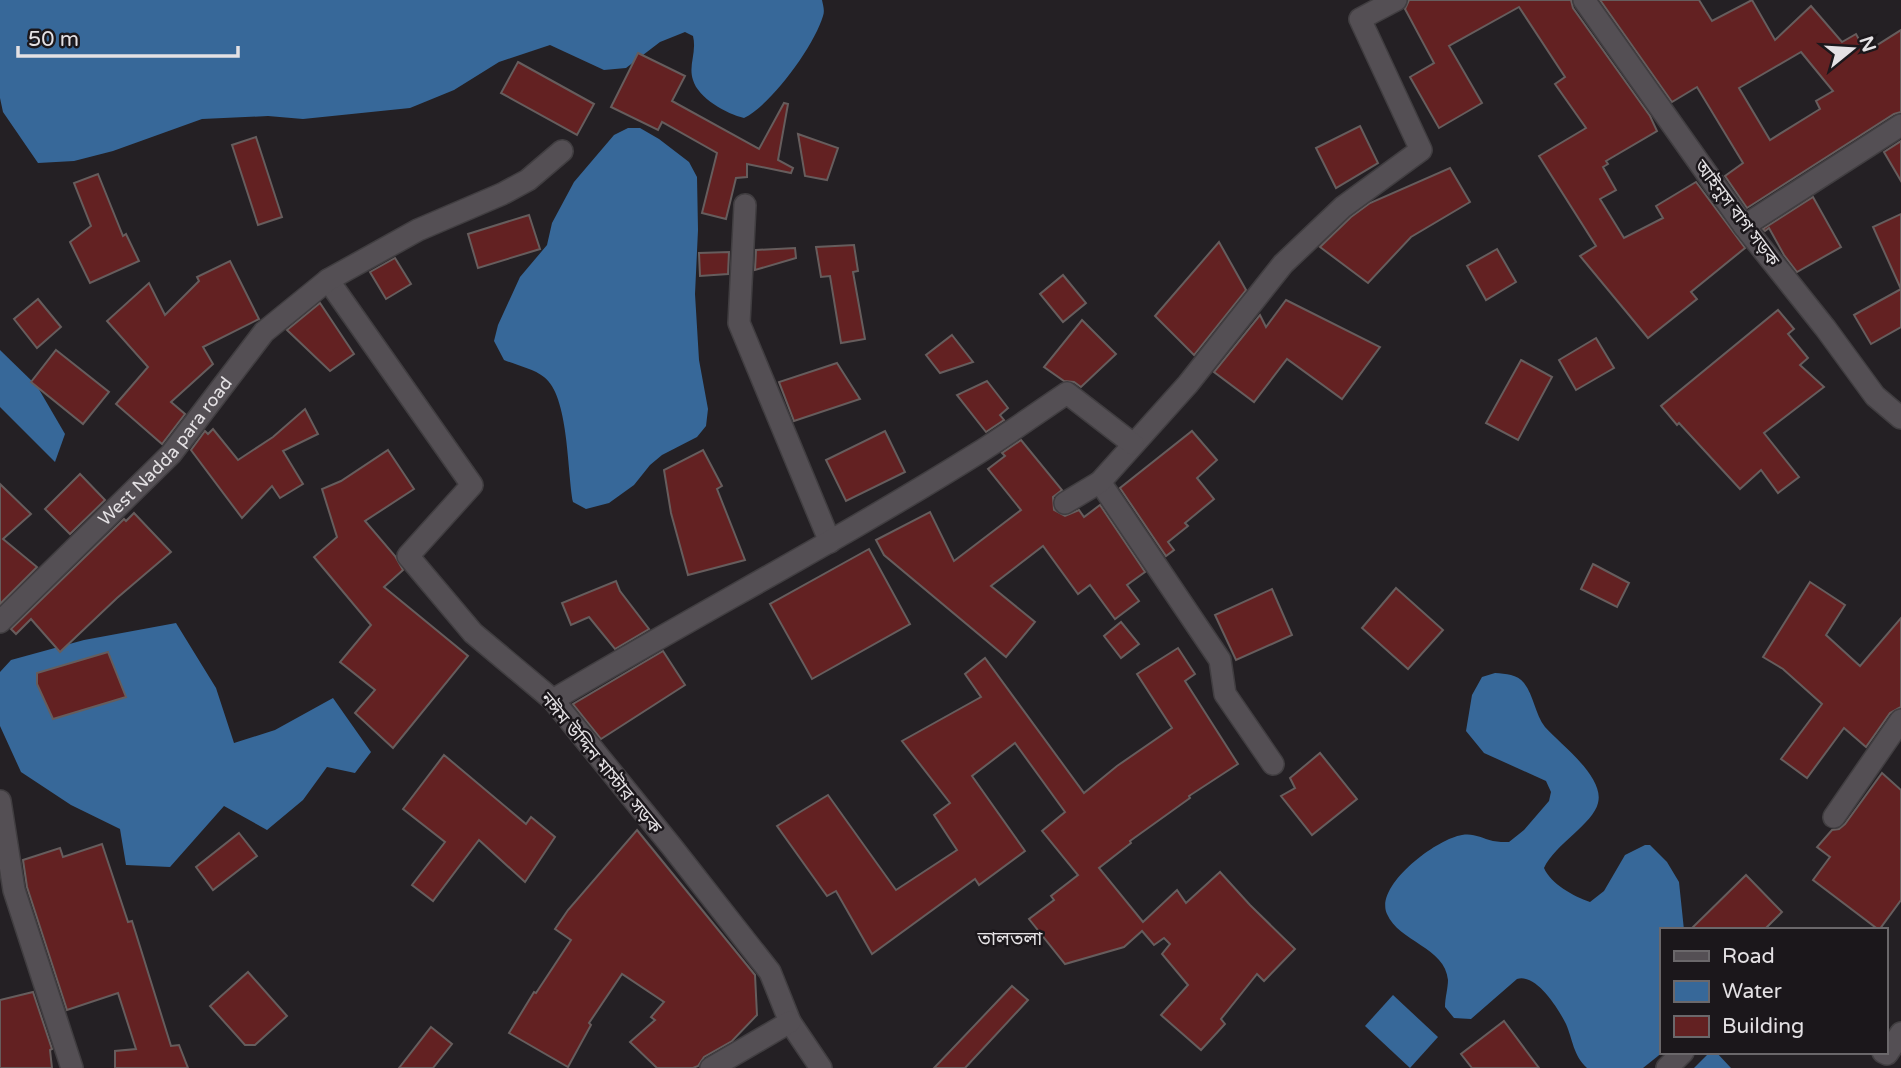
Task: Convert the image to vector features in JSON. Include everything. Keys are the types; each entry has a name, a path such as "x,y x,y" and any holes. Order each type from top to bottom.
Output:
{"street":[{"path":"1065,503 1100,482 1188,384 1283,264 1343,207 1421,150 1360,19 1396,0"},
{"name":"আইনুস বাগ সড়ক","path":"1584,0 1744,226 1875,396 1901,418"},
{"path":"1744,226 1901,125"},
{"name":"West Nadda para road","path":"0,622 171,454 264,332 328,280 418,230 528,180 562,151"},
{"path":"745,205 739,323 830,542"},
{"name":"নঈম উদ্দিন মাস্টার সড়ক","path":"328,280 472,485 408,556 473,633 553,700 770,972 789,1022 821,1068"},
{"path":"553,700 678,625 830,542 980,452 1066,393 1133,444"},
{"path":"1100,482 1220,660 1225,694 1273,764"},
{"path":"1834,817 1901,720"},
{"path":"0,801 7,892 72,1068"},
{"path":"711,1068 789,1022"},
{"path":"1887,1058 1901,1033"},
{"path":"1667,1068 1681,1054"}],"water":[{"path":"0,0 822,0 824,12 811,43 791,73 767,100 744,118 714,104 696,87 692,74 693,36 685,32 660,42 626,68 604,70 550,45 499,62 454,90 410,108 303,119 268,116 202,119 113,151 74,161 38,163 3,112 0,98"},
{"path":"628,128 640,128 659,139 689,162 697,177 695,294 699,360 708,409 706,426 697,437 662,455 634,485 609,503 586,509 573,502 563,416 552,387 540,374 504,360 494,341 498,325 520,277 547,245 552,223 574,182 614,135"},
{"path":"0,350 37,386 65,434 55,462 0,407"},
{"path":"176,623 216,688 234,743 275,730 333,698 371,752 355,773 327,767 303,800 267,830 224,806 170,867 126,865 120,829 71,805 21,772 0,726 0,672 11,660 84,640"},
{"path":"1495,673 1515,676 1521,680 1545,727 1580,762 1595,783 1598,803 1595,811 1549,859 1544,868 1547,874 1570,893 1590,902 1604,891 1625,855 1650,845 1667,862 1679,882 1684,928 1660,928 1660,1054 1643,1068 1587,1068 1579,1058 1566,1024 1552,1001 1532,981 1517,979 1471,1019 1454,1018 1445,1007 1448,980 1445,969 1431,952 1393,924 1387,914 1385,903 1390,890 1398,878 1423,854 1451,838 1462,835 1509,842 1524,830 1549,801 1551,792 1546,781 1484,753 1466,731 1472,695 1482,677"},
{"path":"1393,995 1438,1037 1410,1068 1365,1026"},
{"path":"1708,1054 1718,1054 1731,1068 1694,1068"}],"building":[{"path":"1409,0 1571,0 1573,8 1650,116 1657,131 1606,161 1608,164 1603,167 1616,190 1600,199 1624,238 1663,218 1656,206 1696,182 1745,248 1691,292 1697,299 1648,338 1580,256 1596,246 1539,156 1586,128 1555,84 1565,77 1519,7 1449,46 1482,103 1439,128 1410,77 1434,63 1405,9"},
{"path":"1600,0 1699,0 1712,21 1752,0 1775,40 1811,6 1842,42 1856,34 1866,52 1901,30 1901,112 1747,208 1725,176 1743,163 1697,87 1672,102","holes":["1801,52 1833,91 1816,101 1820,109 1770,140 1739,88"]},
{"path":"638,53 685,76 672,101 759,149 784,103 788,104 778,160 793,168 791,173 747,164 747,177 736,178 726,219 702,213 717,153 662,122 658,130 611,107"},
{"path":"518,62 594,104 577,135 501,93"},
{"path":"1360,126 1378,163 1336,188 1316,148"},
{"path":"798,134 838,148 827,180 805,176"},
{"path":"256,137 282,217 258,225 232,145"},
{"path":"1901,141 1901,181 1884,152"},
{"path":"1450,168 1470,202 1411,237 1368,283 1320,247 1370,203"},
{"path":"98,174 123,236 126,234 139,261 90,283 70,242 91,226 74,183"},
{"path":"1813,197 1841,247 1797,272 1769,228 1765,231 1763,229"},
{"path":"1901,214 1901,289 1873,227"},
{"path":"529,215 540,249 478,268 468,234"},
{"path":"1219,242 1246,290 1194,355 1155,316"},
{"path":"854,245 858,271 853,272 865,339 841,343 830,276 821,277 816,247"},
{"path":"795,248 796,258 755,270 756,250"},
{"path":"1497,249 1516,282 1486,300 1467,266"},
{"path":"729,252 728,274 700,276 699,253"},
{"path":"395,258 411,284 386,299 370,272"},
{"path":"230,261 259,319 203,347 213,364 171,402 185,414 162,444 116,404 148,367 107,321 149,283 165,315 199,281 197,277"},
{"path":"1063,275 1086,303 1063,322 1040,294"},
{"path":"1901,289 1901,327 1871,344 1854,315"},
{"path":"38,299 61,327 37,348 14,319"},
{"path":"1286,300 1380,347 1342,399 1287,359 1254,402 1214,372 1260,315 1266,327"},
{"path":"320,303 354,354 330,371 287,330"},
{"path":"1778,310 1794,329 1788,334 1808,358 1800,365 1824,387 1764,433 1799,477 1778,493 1761,470 1740,489 1661,406"},
{"path":"1082,320 1116,354 1081,387 1074,382 1064,381 1044,367"},
{"path":"952,335 973,362 940,373 926,355"},
{"path":"1596,338 1614,368 1576,390 1559,360"},
{"path":"56,350 109,392 83,424 31,382"},
{"path":"1521,360 1552,377 1518,440 1486,423"},
{"path":"837,363 860,399 794,421 779,382"},
{"path":"987,381 1008,408 1000,415 1004,420 986,432 957,395"},
{"path":"305,409 318,434 283,451 303,484 280,498 272,486 242,518 191,450 205,431 208,434 213,429 238,460 273,437"},
{"path":"885,431 905,472 846,501 826,460"},
{"path":"1192,431 1217,460 1197,478 1214,499 1185,523 1188,526 1168,542 1174,550 1166,556 1120,488"},
{"path":"1021,440 1062,490 1053,497 1054,510 1065,516 1079,510 1084,517 1100,505 1145,572 1127,585 1139,601 1115,619 1090,585 1078,594 1043,546 991,586 1035,622 1006,657 884,555 876,540 930,512 954,561 1021,510 988,469 1005,456 1002,453"},
{"path":"388,450 414,489 365,521 395,556 403,570 384,587 468,656 393,748 355,713 375,690 340,662 371,625 314,557 337,537 322,489 341,481"},
{"path":"703,450 722,486 717,489 745,560 688,575 671,513 664,470"},
{"path":"80,474 105,500 70,534 45,509"},
{"path":"0,484 31,514 3,539 37,567 0,604"},
{"path":"134,513 171,552 60,652 31,619 16,634 11,629 124,519 126,521"},
{"path":"869,549 910,624 812,679 770,604"},
{"path":"1593,564 1629,583 1617,607 1581,589"},
{"path":"616,581 620,591 649,629 615,649 589,617 571,625 562,603"},
{"path":"1810,582 1845,605 1826,635 1860,666 1901,618 1901,707 1890,713 1866,747 1844,728 1807,778 1781,759 1822,704 1783,669 1763,657"},
{"path":"1396,588 1443,630 1408,669 1362,628"},
{"path":"1272,589 1292,635 1236,660 1215,615"},
{"path":"1121,622 1139,644 1121,658 1104,636"},
{"path":"1178,648 1195,674 1185,681 1238,764 1189,796 1190,798 1130,841 1131,843 1099,868 1143,922 1177,890 1186,903 1220,872 1295,949 1264,981 1257,974 1221,1019 1225,1024 1201,1050 1161,1015 1188,985 1162,954 1170,944 1164,938 1154,945 1142,931 1124,947 1065,964 1029,919 1054,900 1051,896 1078,875 1042,831 1065,812 1015,743 972,776 1025,851 979,885 975,879 872,954 836,891 827,896 777,826 828,795 896,890 957,850 934,815 950,803 902,741 981,697 965,674 985,658 1084,793 1117,766 1172,728 1137,674"},
{"path":"663,651 685,685 601,739 573,704"},
{"path":"108,652 126,697 53,719 37,684 37,673"},
{"path":"1320,753 1357,799 1312,835 1281,796 1295,788 1290,778"},
{"path":"444,755 526,824 531,817 555,837 525,882 479,840 433,901 412,885 445,842 403,809"},
{"path":"1882,773 1901,790 1901,900 1880,928 1876,928 1813,880 1830,857 1817,847 1832,830 1845,824"},
{"path":"637,830 755,975 757,1015 732,1041 704,1057 698,1066 657,1068 630,1042 655,1020 651,1017 664,1002 622,974 589,1023 591,1025 568,1067 509,1033 571,940 555,929 568,910"},
{"path":"239,833 257,856 213,890 196,867"},
{"path":"102,844 128,922 132,921 171,1046 179,1045 188,1068 115,1068 115,1051 136,1049 118,993 67,1010 27,887 23,860 60,848 63,857"},
{"path":"1746,875 1782,912 1766,928 1692,928"},
{"path":"248,972 287,1016 255,1045 245,1045 210,1006"},
{"path":"1012,986 1028,1000 965,1068 934,1068"},
{"path":"33,992 52,1049 52,1068 0,1068 0,1000"},
{"path":"1504,1021 1539,1068 1472,1068 1461,1054"},
{"path":"431,1027 452,1044 433,1068 399,1068"}],"district":[{"name":"তালতলা","path":"1010,939"}]}
